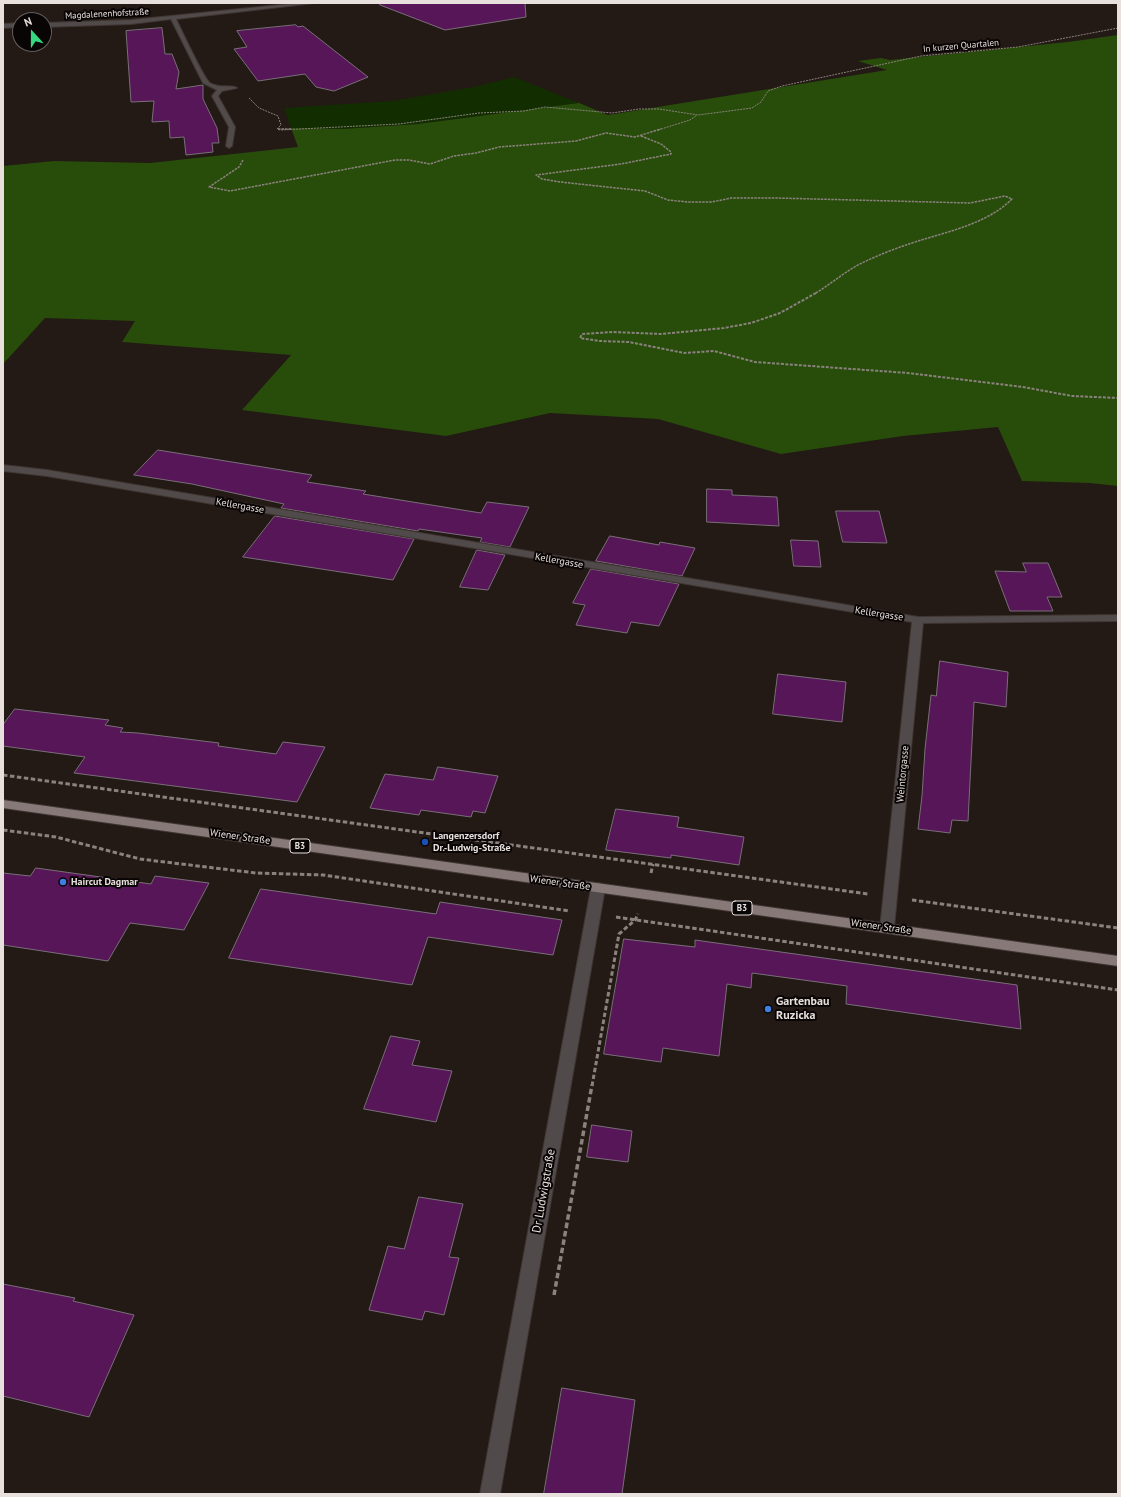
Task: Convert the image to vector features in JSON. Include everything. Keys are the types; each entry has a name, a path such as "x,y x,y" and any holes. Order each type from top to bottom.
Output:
{"main road":[{"name":"Wiener Straße","path":"3,804 1118,961"}],"street":[{"name":"Magdalenenhofstraße","path":"52,25 173,18 313,3"},
{"path":"173,18 206,83 220,89 232,88"},
{"path":"220,89 215,96 232,127 229,146"},
{"name":"Kellergasse","path":"3,468 47,473 555,560 918,620 1118,618"},
{"name":"Weintorgasse","path":"887,928 918,620"},
{"name":"Dr Ludwigstraße","path":"490,1494 598,888"}],"path":[{"name":"In kurzen Quartalen","path":"698,115 752,108 764,99 768,91 782,86 921,56 1018,47 1118,28"},
{"path":"232,88 242,93 259,108 278,116 281,125 277,129 280,130 399,124 479,113 524,111 545,107 612,113 639,109 659,109 698,115"},
{"path":"229,146 228,151 244,157 239,167 209,187 230,191 395,160 409,160 430,164 454,156 476,153 499,147 576,141 606,133 634,137 641,136 652,131 690,120 698,115"},
{"path":"641,136 661,144 671,152 671,154 653,159 536,175 560,182 645,191 668,200 688,202 712,202 730,198 970,203 1005,196 1012,199 1003,208 981,219 944,234 904,244 860,264 823,289 780,312 751,323 724,328 661,334 613,332 582,334 580,338 599,341 629,342 684,353 714,350 755,362 908,373 1023,386 1072,396 1118,398"},
{"path":"3,775 1118,928"},
{"path":"3,830 56,837 140,859 256,873 323,875 567,911"},
{"path":"553,1300 619,934 635,920 1118,990"}],"green space":[{"path":"1118,35 1118,486 1090,483 1022,481 998,427 903,436 781,454 658,419 550,413 446,436 242,410 291,355 122,342 135,321 45,318 3,364 3,166 54,161 150,163 298,147 291,128 343,129 418,124 579,103 608,115 887,70 858,61 881,58 890,60 1068,42"},
{"path":"514,77 579,103 418,124 343,129 291,128 284,108 392,101 474,87"}],"building":[{"path":"380,3 525,3 526,17 445,30 380,5"},
{"path":"296,25 298,27 303,26 368,77 334,91 316,87 305,74 258,81 234,49 247,47 237,31"},
{"path":"162,28 165,54 172,54 179,72 176,89 203,85 203,99 217,128 219,143 212,143 213,152 186,155 184,137 170,138 169,121 152,122 154,101 131,102 126,31"},
{"path":"158,450 312,475 307,482 366,491 363,494 481,513 487,502 529,507 510,547 480,542 482,538 419,529 418,531 281,508 284,504 192,484 134,475"},
{"path":"707,489 732,490 732,495 777,497 779,526 707,522"},
{"path":"836,511 879,511 887,543 843,542"},
{"path":"275,516 414,539 393,580 243,557"},
{"path":"610,536 659,545 660,542 695,548 682,576 596,561"},
{"path":"791,540 818,541 821,567 794,566"},
{"path":"477,550 505,555 488,590 460,587"},
{"path":"1023,563 1048,563 1062,597 1047,597 1053,611 1010,611 995,571 1026,572"},
{"path":"591,569 679,584 659,626 631,622 627,633 576,625 585,605 573,603"},
{"path":"940,661 1008,672 1006,707 974,702 968,821 952,820 950,833 918,829 931,695 936,696"},
{"path":"778,674 846,682 842,722 773,714"},
{"path":"15,709 109,720 105,725 123,728 120,732 219,743 218,746 276,754 283,742 325,747 297,802 74,773 85,757 3,746 3,725"},
{"path":"438,767 498,776 485,813 473,811 471,817 421,810 419,815 370,808 385,774 433,780"},
{"path":"616,809 679,817 677,827 744,837 739,865 671,855 671,858 606,850"},
{"path":"36,868 151,884 155,876 209,883 184,930 130,923 108,961 3,945 3,873 30,876"},
{"path":"261,889 436,914 440,902 562,920 553,955 428,937 412,985 229,958"},
{"path":"624,939 695,947 695,940 1017,985 1021,1029 846,1004 847,986 752,973 751,988 727,984 719,1056 663,1048 661,1062 604,1054"},
{"path":"391,1036 420,1041 412,1065 452,1071 436,1122 364,1109"},
{"path":"592,1125 632,1131 628,1162 587,1157"},
{"path":"419,1197 463,1204 449,1257 459,1258 444,1315 425,1311 422,1320 369,1310 388,1246 404,1249"},
{"path":"3,1284 75,1298 73,1301 134,1315 89,1417 3,1396"},
{"path":"562,1388 635,1400 622,1494 544,1494"}],"place":[{"name":"Langenzersdorf Dr.-Ludwig-Straße","path":"425,842"},
{"name":"Haircut Dagmar","path":"63,882"},
{"name":"Gartenbau Ruzicka","path":"768,1009"}]}
